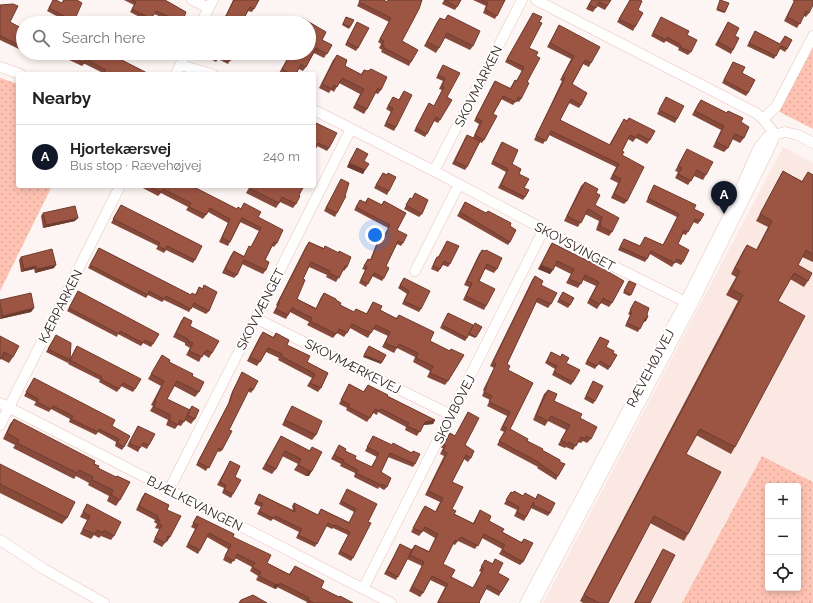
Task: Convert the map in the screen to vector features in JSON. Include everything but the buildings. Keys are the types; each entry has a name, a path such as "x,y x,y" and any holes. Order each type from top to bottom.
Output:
{"street":[{"path":"192,0 211,4 205,16"},
{"name":"SKOVMARKEN","path":"434,171 522,0"},
{"path":"536,0 756,113 776,134 785,132 792,133 813,143"},
{"path":"762,119 776,107 813,36"},
{"path":"182,60 178,69 198,72"},
{"path":"0,67 16,73"},
{"name":"SKOVSVINGET","path":"316,111 459,184 609,264 689,303"},
{"name":"SKOVVÆNGET","path":"169,490 351,129"},
{"name":"RÆVEHØJVEJ","path":"534,603 776,134"},
{"path":"416,271 459,184"},
{"name":"KÆRPARKEN","path":"0,425 4,406 119,188"},
{"name":"SKOVBOVEJ","path":"363,589 544,229"},
{"name":"RÆVEHØJVEJ","path":"525,603 689,303"},
{"name":"SKOVMÆRKEVEJ","path":"256,318 451,415"},
{"name":"BJÆLKEVANGEN","path":"4,406 391,603"},
{"path":"0,540 44,569 104,603"}],"shaded area":[{"path":"813,39 813,129 772,108"},
{"path":"0,78 16,83 16,188 51,188 0,291"},
{"path":"783,147 813,163 813,482 762,456 682,603 543,603"},
{"path":"762,456 813,482 813,603 682,603"}],"place":[{"name":"Hjortekærsvej","path":"724,214"}]}
